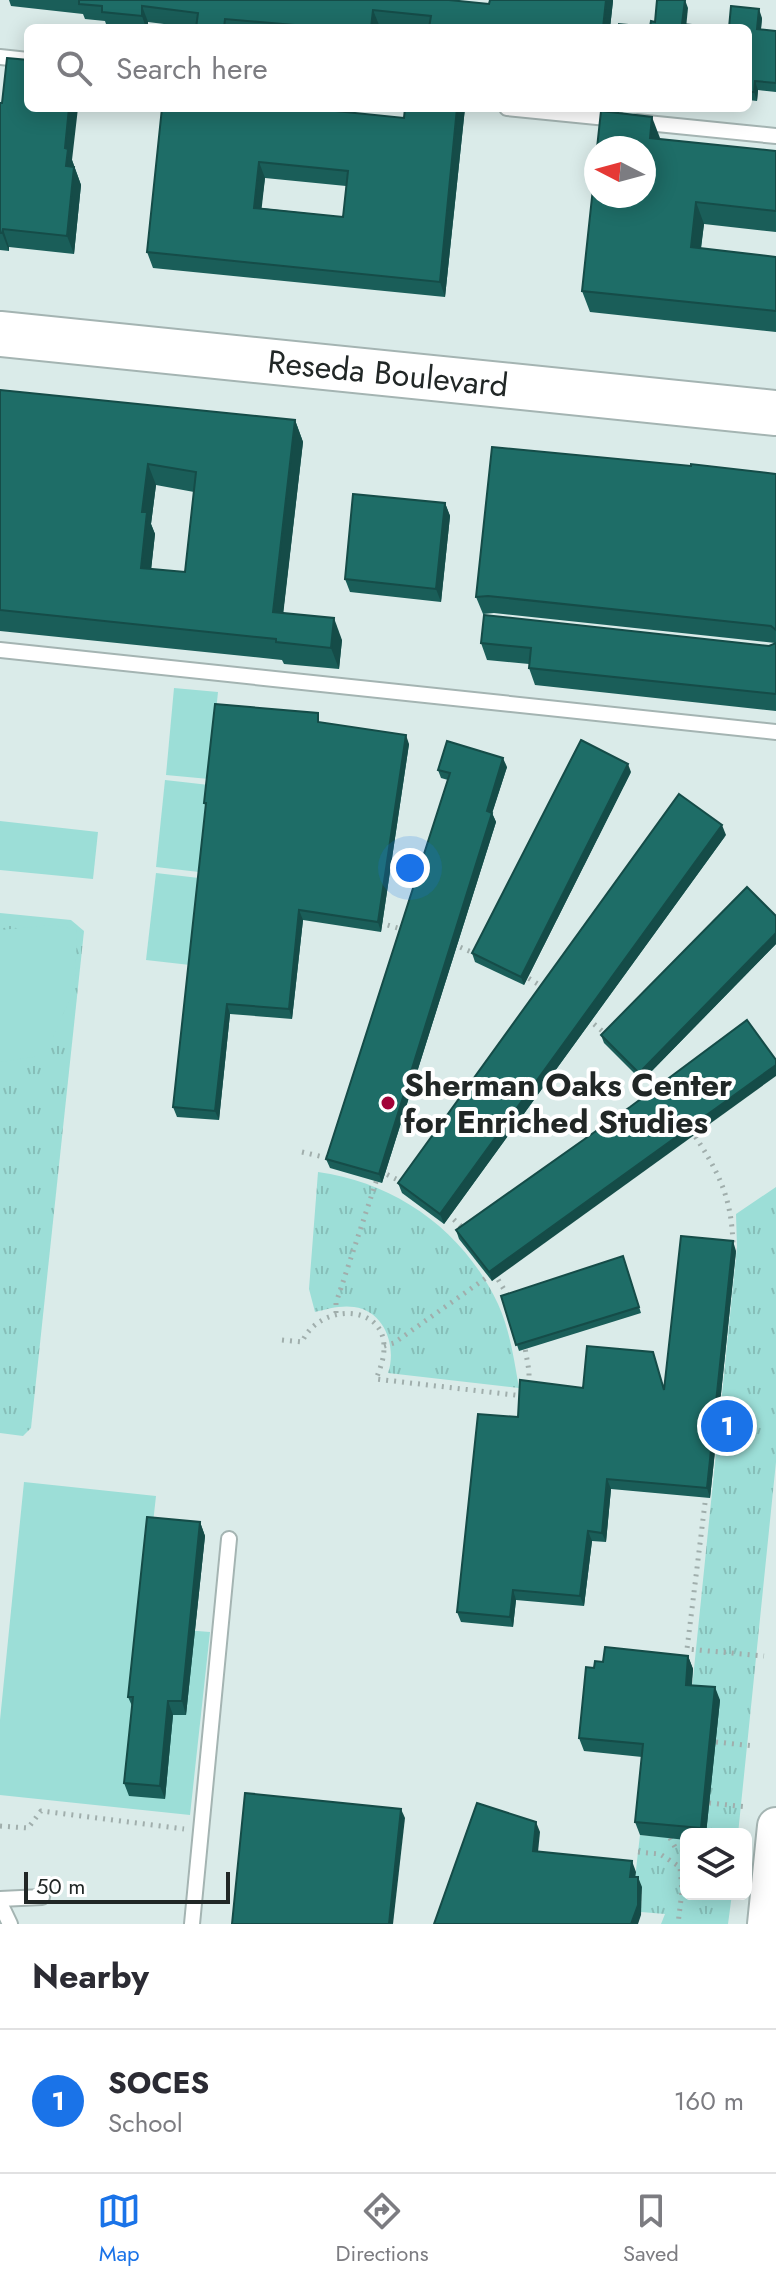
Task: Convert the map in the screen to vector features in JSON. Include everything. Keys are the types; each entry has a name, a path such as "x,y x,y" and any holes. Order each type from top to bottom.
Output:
{"main road":[{"name":"Reseda Boulevard","path":"0,334 776,413"}],"street":[{"path":"762,1816 766,1924"}],"lane":[{"path":"0,57 24,60"},
{"path":"545,112 776,136"},
{"path":"0,650 776,732"},
{"path":"192,1924 229,1539"},
{"path":"10,1924 0,1901 42,1897"}],"path":[{"path":"377,922 407,930"},
{"path":"451,943 480,956"},
{"path":"523,975 530,961"},
{"path":"508,968 552,993"},
{"path":"586,1018 619,1045"},
{"path":"637,1062 665,1095"},
{"path":"685,1121 710,1159 725,1190 733,1248"},
{"path":"679,1139 692,1130"},
{"path":"302,1152 334,1160"},
{"path":"336,1313 336,1303 379,1171 416,1189"},
{"path":"446,1212 467,1232"},
{"path":"488,1264 513,1305"},
{"path":"384,1346 394,1343 494,1272"},
{"path":"282,1340 302,1342 313,1325 336,1313 364,1317 374,1323 381,1333 384,1346 376,1379 528,1396 529,1371 521,1329"},
{"path":"708,1482 687,1649 764,1656"},
{"path":"716,1742 754,1746"},
{"path":"709,1803 762,1816"},
{"path":"0,1826 28,1828 41,1811 201,1831"},
{"path":"670,1838 675,1847 680,1849"},
{"path":"638,1852 660,1854 680,1867 682,1891 678,1924"}],"green space":[{"path":"174,688 218,692 209,779 166,775"},
{"path":"165,780 209,785 199,872 156,867"},
{"path":"0,821 98,832 93,879 0,870"},
{"path":"156,873 199,878 190,965 146,960"},
{"path":"0,913 71,920 84,931 31,1428 23,1436 0,1433"},
{"path":"54,925 77,930 75,988 53,1037 34,1057 0,1062 0,930"},
{"path":"318,1172 375,1187 401,1199 447,1233 467,1254 484,1278 502,1314 519,1388 388,1373 389,1342 374,1315 349,1307 315,1312 309,1289"},
{"path":"776,1187 776,1462 739,1828 705,1828 691,1698 737,1247 736,1214"},
{"path":"24,1482 156,1496 143,1613 147,1627 210,1632 190,1815 0,1795 0,1720"},
{"path":"640,1835 680,1838 680,1900 731,1900 728,1924 661,1924 665,1914 641,1912 642,1888 634,1887"}],"building":[{"path":"79,0 449,0 489,4 490,0 606,0 603,24 430,24 431,16 373,10 371,24 283,24 225,19 224,24 197,24 198,13 142,6 142,16 102,12 102,6 79,4"},
{"path":"657,0 685,0 682,24 650,24 651,21 655,22"},
{"path":"731,6 759,9 757,29 776,31 776,83 755,81 752,92 752,24 729,24"},
{"path":"7,58 24,60 24,112 69,112 66,166 74,167 67,236 3,229 0,233 2,103"},
{"path":"162,112 345,112 404,118 405,112 457,112 440,282 147,252","holes":["259,162 348,171 343,217 254,208"]},
{"path":"601,112 652,117 650,136 598,136"},
{"path":"656,139 776,151 776,211 696,202 691,247 776,257 776,311 582,291 591,208 656,208"},
{"path":"0,390 295,420 273,612 334,618 331,648 276,642 276,639 0,610","holes":["148,464 196,472 185,572 141,568 147,512 142,512"]},
{"path":"492,447 776,474 776,630 771,626 476,597"},
{"path":"353,494 445,503 436,589 345,579"},
{"path":"484,615 769,646 776,643 776,694 529,668 531,648 481,643"},
{"path":"215,704 318,713 318,722 406,735 378,922 299,910 289,1009 227,1004 215,1111 173,1107"},
{"path":"581,740 628,764 521,977 472,953"},
{"path":"447,741 503,758 487,811 492,813 379,1174 326,1159 450,773 438,770"},
{"path":"679,794 722,825 440,1214 398,1183"},
{"path":"747,887 776,916 776,933 639,1073 601,1035"},
{"path":"747,1020 776,1060 776,1065 489,1272 456,1230"},
{"path":"681,1236 733,1241 707,1488 607,1479 602,1533 588,1531 580,1596 513,1590 510,1617 457,1612 478,1414 518,1417 520,1380 583,1388 587,1346 653,1352 664,1390"},
{"path":"623,1256 639,1307 516,1345 501,1296"},
{"path":"147,1517 200,1522 182,1701 168,1701 160,1786 124,1783 133,1697 128,1697"},
{"path":"605,1647 688,1656 686,1685 715,1687 701,1828 635,1822 643,1744 579,1738 586,1667 594,1668 595,1661 603,1662"},
{"path":"245,1793 401,1809 389,1924 232,1924"},
{"path":"477,1803 536,1822 533,1851 632,1861 630,1877 638,1877 638,1905 631,1924 434,1924"}],"place":[{"name":"Sherman Oaks Center for Enriched Studies","path":"388,1103"},
{"name":"SOCES","path":"727,1426"}]}
